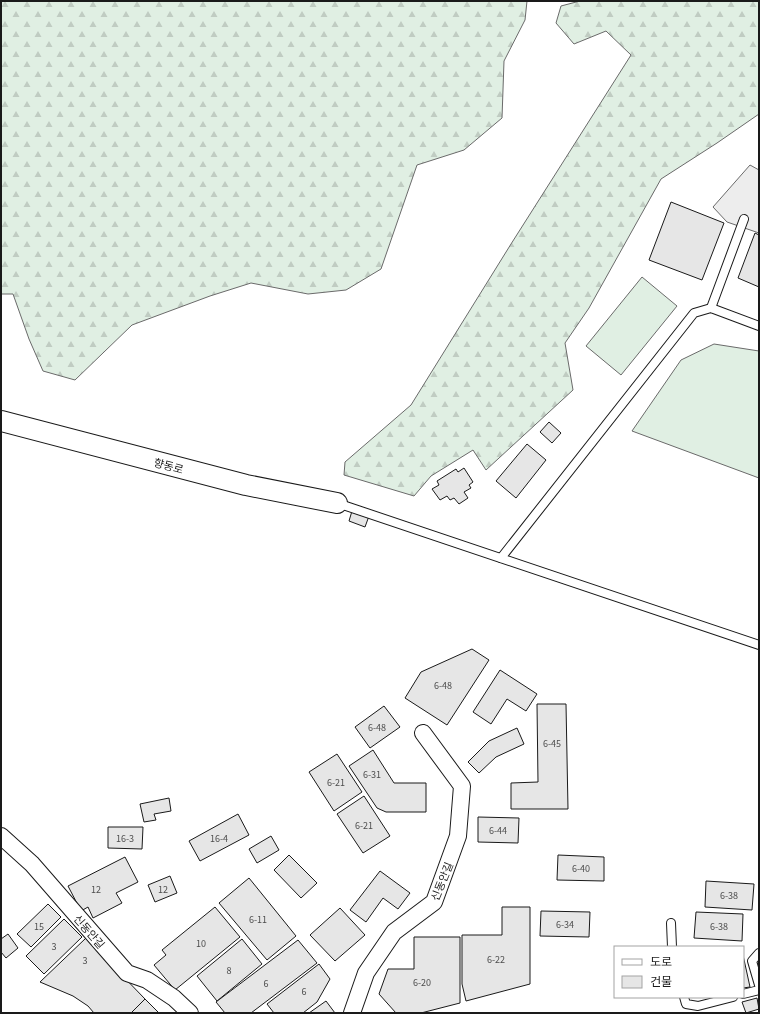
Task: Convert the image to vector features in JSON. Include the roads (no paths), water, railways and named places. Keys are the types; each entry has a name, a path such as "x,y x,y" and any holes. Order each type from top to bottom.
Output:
{"street":[{"name":"향동로","path":"1,421 246,485 337,502"},
{"name":"신동안길","path":"352,1013 366,973 394,932 434,902 458,836 462,786 423,733"},
{"name":"신동안길","path":"1,836 32,864 127,973 147,980 174,998 190,1013"}],"lane":[{"path":"711,308 744,220"},
{"path":"501,558 694,313 711,308 759,326"},
{"path":"337,502 759,645"},
{"path":"671,923 672,946"},
{"path":"759,953 752,961 759,985"},
{"path":"744,994 759,990"},
{"path":"684,998 686,1004 698,1006 729,998"}]}
